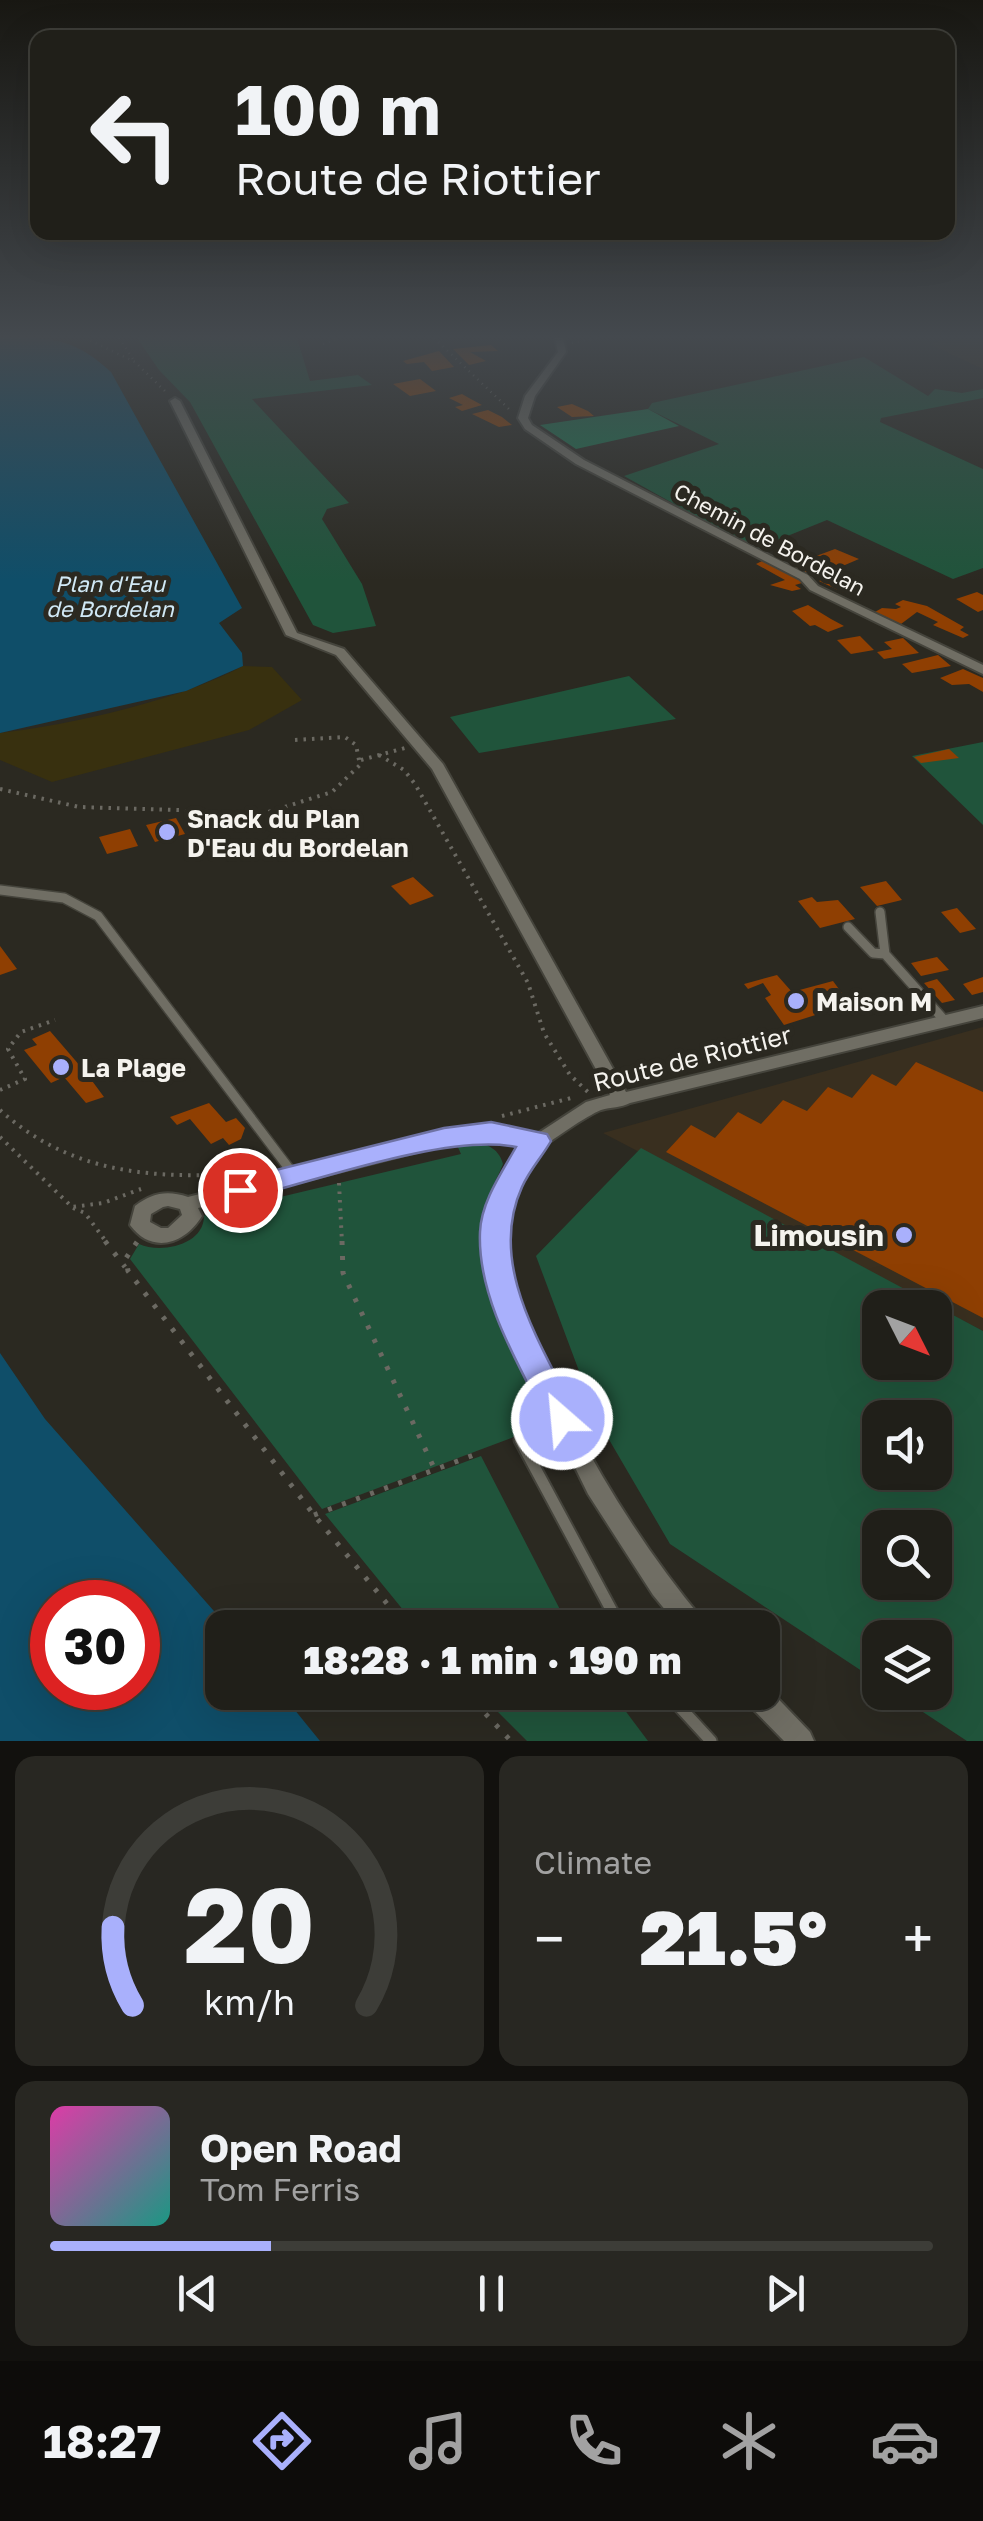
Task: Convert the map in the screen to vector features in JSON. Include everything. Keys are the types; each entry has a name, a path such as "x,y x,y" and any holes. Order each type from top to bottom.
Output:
{"street":[{"path":"184,419 292,635 340,652 438,767 622,1101"},
{"name":"Chemin de Bordelan","path":"524,419 528,427 580,462 804,577 814,588 983,670"},
{"name":"Route de Riottier","path":"538,1141 592,1106 983,1012"},
{"path":"180,1201 192,1216 184,1230 167,1237 146,1231 140,1225 142,1212 154,1201 180,1201 444,1138 491,1132 538,1141"},
{"path":"538,1141 528,1149 507,1188 494,1229 498,1273 528,1351 596,1486 680,1610"},
{"path":"771,1710 801,1741"}],"lane":[{"path":"0,890 64,898 98,916 294,1175"},
{"path":"880,912 886,954 945,1021"},
{"path":"848,926 872,953 886,954"},
{"path":"520,1440 611,1610"},
{"path":"685,1710 712,1741"}],"path":[{"path":"0,789 79,807 179,810 220,818 259,815 332,792 360,765 356,745 346,738 295,740"},
{"path":"359,760 419,744"},
{"path":"379,755 404,770 415,784 528,983 544,1032 570,1075 589,1093"},
{"path":"0,1090 25,1078 8,1050 21,1032 54,1020"},
{"path":"0,1110 20,1131 88,1164 176,1177 240,1174"},
{"path":"0,1137 72,1207 85,1214 314,1515 392,1610"},
{"path":"338,1164 344,1273 435,1470"},
{"path":"72,1207 103,1204 150,1186 180,1201"},
{"path":"128,1271 126,1258 146,1231"},
{"path":"314,1515 479,1453"},
{"path":"482,1710 510,1741"}],"shaded area":[{"name":"Limousin","path":"983,1027 983,1331 952,1315 952,1290 904,1290 603,1133"}],"green space":[{"path":"200,419 271,419 349,503 327,509 322,519 362,584 376,626 333,633 313,625"},
{"path":"579,419 667,419 679,426 576,449 540,425"},
{"path":"669,419 881,419 983,469 983,568 953,579 827,520 755,549 624,476 719,444"},
{"path":"629,676 676,719 479,753 450,717"},
{"path":"983,742 983,825 912,756"},
{"path":"456,1143 489,1146 503,1164 486,1208 486,1264 492,1292 513,1346 551,1423 322,1509 130,1259 139,1244 158,1248 189,1240 213,1207 233,1197 238,1207 461,1154"},
{"path":"641,1148 906,1290 862,1290 862,1380 952,1380 952,1314 983,1331 983,1741 967,1741 920,1710 952,1710 952,1620 862,1620 862,1671 780,1617 780,1610 770,1610 670,1544 597,1419 536,1256"},
{"path":"481,1456 560,1610 403,1610 325,1514"},
{"path":"496,1710 625,1710 648,1741 527,1741"}],"sand":[{"path":"243,666 272,667 302,700 249,730 52,782 0,760 0,733 125,709 189,690"}],"water":[{"name":"Plan d'Eau de Bordelan","path":"0,419 137,419 242,608 219,623 242,653 243,666 186,691 0,733"},
{"path":"0,1353 45,1419 213,1610 205,1610 205,1710 295,1710 320,1741 0,1741"}],"building":[{"path":"483,419 505,419 512,425 499,427"},
{"path":"835,549 859,559 838,568 829,563 816,565 808,568 815,572 806,574 789,566"},
{"path":"764,560 799,577 802,583 795,585 801,589 792,591 770,585 785,580 756,564"},
{"path":"831,575 865,590 851,596 819,581"},
{"path":"977,592 983,595 983,610 978,612 956,599"},
{"path":"903,600 927,606 964,627 960,630 969,635 963,638 933,625 938,622 917,612 901,624 875,612 901,607 895,604"},
{"path":"808,605 844,626 828,632 810,626 792,611"},
{"path":"860,636 874,650 851,654 837,640"},
{"path":"903,638 919,653 884,659 877,652 892,649 884,642"},
{"path":"938,655 951,666 912,673 902,664"},
{"path":"963,669 983,678 983,692 969,684 952,685 940,678"},
{"path":"949,749 959,758 921,763 914,757"},
{"path":"176,818 185,834 155,842 146,825"},
{"path":"130,829 138,846 107,854 99,837"},
{"path":"413,877 434,896 410,905 391,886"},
{"path":"886,881 902,900 877,906 860,887"},
{"path":"812,897 817,902 838,900 855,919 820,928 798,901"},
{"path":"957,908 976,929 960,933 941,912"},
{"path":"0,946 17,969 0,975"},
{"path":"937,957 949,970 921,976 911,963"},
{"path":"777,975 792,992 833,981 850,1004 784,1025 765,998 771,995 763,983 748,989 744,984"},
{"path":"983,977 983,992 972,995 963,984"},
{"path":"937,979 955,1000 942,1003 924,983"},
{"path":"50,1031 104,1097 86,1103 64,1077 51,1083 24,1050 37,1045 32,1039"},
{"name":"Limousin","path":"916,1062 983,1092 983,1318 952,1302 952,1290 930,1290 666,1152 691,1125 715,1138 738,1112 761,1124 783,1100 807,1111 828,1087 852,1098 872,1074 896,1086"},
{"path":"209,1103 226,1122 236,1118 245,1128 241,1139 229,1145 223,1138 211,1144 190,1119 177,1125 170,1117"}],"place":[{"name":"Snack du Plan D'Eau du Bordelan","path":"167,832"},
{"name":"Maison M","path":"796,1001"},
{"name":"La Plage","path":"61,1067"},
{"name":"Limousin","path":"904,1235"}],"route":[{"path":"240,1190 444,1138 491,1132 538,1141 528,1149 507,1188 494,1229 498,1273 528,1351 562,1419"}]}
